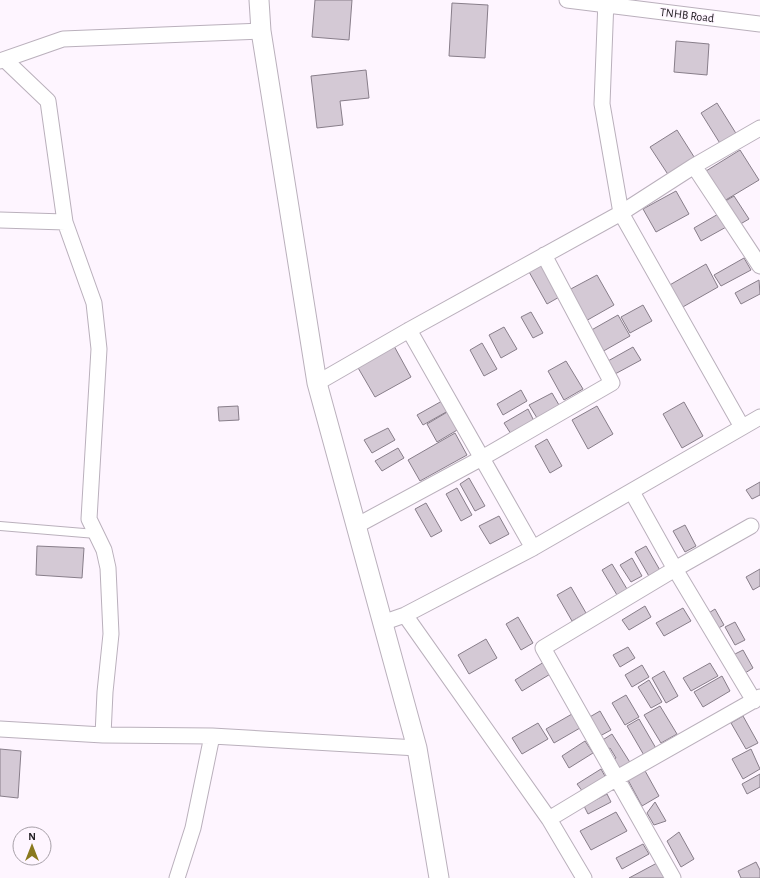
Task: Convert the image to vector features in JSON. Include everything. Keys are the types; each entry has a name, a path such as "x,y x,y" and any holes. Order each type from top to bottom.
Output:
{"street":[{"path":"259,0 261,31 317,383 417,748 439,878"},
{"name":"TNHB Road","path":"567,0 606,2 760,24"},
{"path":"606,2 602,104 621,213 742,427"},
{"path":"103,735 105,692 111,634 108,568 104,550 89,519 99,349 94,303 65,222 48,101 3,60 63,39 261,31"},
{"path":"317,383 409,330 621,213 694,166 760,128"},
{"path":"694,166 760,266"},
{"path":"0,220 65,222"},
{"path":"356,526 482,458 612,383 544,255"},
{"path":"409,330 533,548"},
{"path":"382,623 405,615 533,548 760,418"},
{"path":"549,819 617,778 757,699 675,569 632,492"},
{"path":"673,878 543,648 675,569 751,526"},
{"path":"405,615 549,819 584,878"},
{"path":"0,729 103,735 212,736 417,748"},
{"path":"177,878 193,828 212,736"}],"lane":[{"path":"0,526 96,534"}],"building":[{"path":"315,0 352,0 349,40 312,37"},
{"path":"452,3 488,5 485,58 449,56"},
{"path":"676,41 709,44 707,75 674,72"},
{"path":"366,70 369,98 340,101 343,125 317,128 311,76"},
{"path":"717,103 737,135 721,145 701,113"},
{"path":"677,130 696,160 669,176 650,147"},
{"path":"740,150 759,180 724,201 706,171"},
{"path":"676,191 689,214 656,232 643,209"},
{"path":"734,196 749,219 737,226 722,203"},
{"path":"720,213 728,226 701,241 694,228"},
{"path":"744,258 751,270 721,286 714,275"},
{"path":"542,262 561,296 547,304 528,270"},
{"path":"706,264 718,287 681,308 668,286"},
{"path":"597,275 614,305 584,322 567,291"},
{"path":"759,280 760,294 741,304 735,293"},
{"path":"643,305 652,321 630,333 621,317"},
{"path":"531,312 543,333 533,338 521,317"},
{"path":"618,315 630,336 600,353 588,332"},
{"path":"504,327 517,349 501,358 489,335"},
{"path":"482,343 497,369 484,376 470,350"},
{"path":"394,346 411,377 375,397 357,366"},
{"path":"633,347 641,360 615,374 608,361"},
{"path":"566,361 583,389 564,400 548,371"},
{"path":"521,390 527,401 503,415 497,404"},
{"path":"552,393 559,405 537,418 529,405"},
{"path":"442,401 448,411 423,425 417,415"},
{"path":"684,402 703,436 682,448 663,414"},
{"path":"238,406 239,420 219,421 218,407"},
{"path":"597,406 613,434 588,449 572,420"},
{"path":"528,409 534,421 511,434 504,423"},
{"path":"449,411 459,429 437,442 427,424"},
{"path":"388,428 395,440 372,453 364,440"},
{"path":"455,433 467,455 420,481 408,460"},
{"path":"547,439 562,466 550,473 535,446"},
{"path":"398,448 404,458 382,471 375,461"},
{"path":"469,478 485,506 475,511 460,484"},
{"path":"760,482 760,495 752,499 746,490"},
{"path":"457,488 472,515 461,521 446,494"},
{"path":"426,503 442,531 431,537 415,509"},
{"path":"499,516 509,534 490,544 479,526"},
{"path":"685,525 696,546 685,552 673,531"},
{"path":"37,546 84,548 82,578 36,575"},
{"path":"646,546 661,572 650,578 635,552"},
{"path":"632,558 642,576 631,582 620,565"},
{"path":"612,564 627,589 617,595 602,570"},
{"path":"760,569 760,586 753,590 746,577"},
{"path":"571,587 586,613 572,621 557,595"},
{"path":"645,606 651,617 629,630 622,620"},
{"path":"683,608 691,621 664,636 656,623"},
{"path":"715,609 724,625 713,631 704,616"},
{"path":"518,617 533,643 521,650 506,624"},
{"path":"735,622 745,640 735,645 725,627"},
{"path":"486,639 497,658 469,674 458,655"},
{"path":"628,647 635,658 620,667 613,655"},
{"path":"743,650 753,668 742,675 731,656"},
{"path":"544,662 552,673 522,691 515,680"},
{"path":"710,663 718,676 691,691 683,678"},
{"path":"642,665 649,677 632,687 625,675"},
{"path":"664,671 678,696 666,703 652,678"},
{"path":"722,676 730,691 703,707 694,692"},
{"path":"649,680 662,702 651,708 638,687"},
{"path":"626,695 639,717 625,725 612,703"},
{"path":"660,706 677,734 661,743 644,715"},
{"path":"600,711 611,730 600,736 588,718"},
{"path":"572,714 580,728 554,743 546,729"},
{"path":"743,716 758,743 746,749 731,723"},
{"path":"639,719 657,750 645,757 627,726"},
{"path":"538,723 548,739 522,754 512,738"},
{"path":"612,734 631,764 617,773 610,762 616,758 610,748 603,752 598,743"},
{"path":"585,741 593,753 569,768 562,756"},
{"path":"0,749 21,751 18,798 0,796"},
{"path":"751,749 760,769 743,779 732,759"},
{"path":"601,769 606,778 583,792 577,784"},
{"path":"644,769 659,796 642,806 628,780"},
{"path":"760,774 760,787 747,794 742,784"},
{"path":"607,794 611,802 588,814 584,806"},
{"path":"655,802 666,821 654,825 647,813"},
{"path":"616,812 627,831 591,850 580,831"},
{"path":"679,832 694,859 681,867 667,841"},
{"path":"643,844 649,854 622,869 616,858"},
{"path":"756,862 760,870 760,878 741,878 738,871"},
{"path":"657,863 665,878 629,878"}]}
